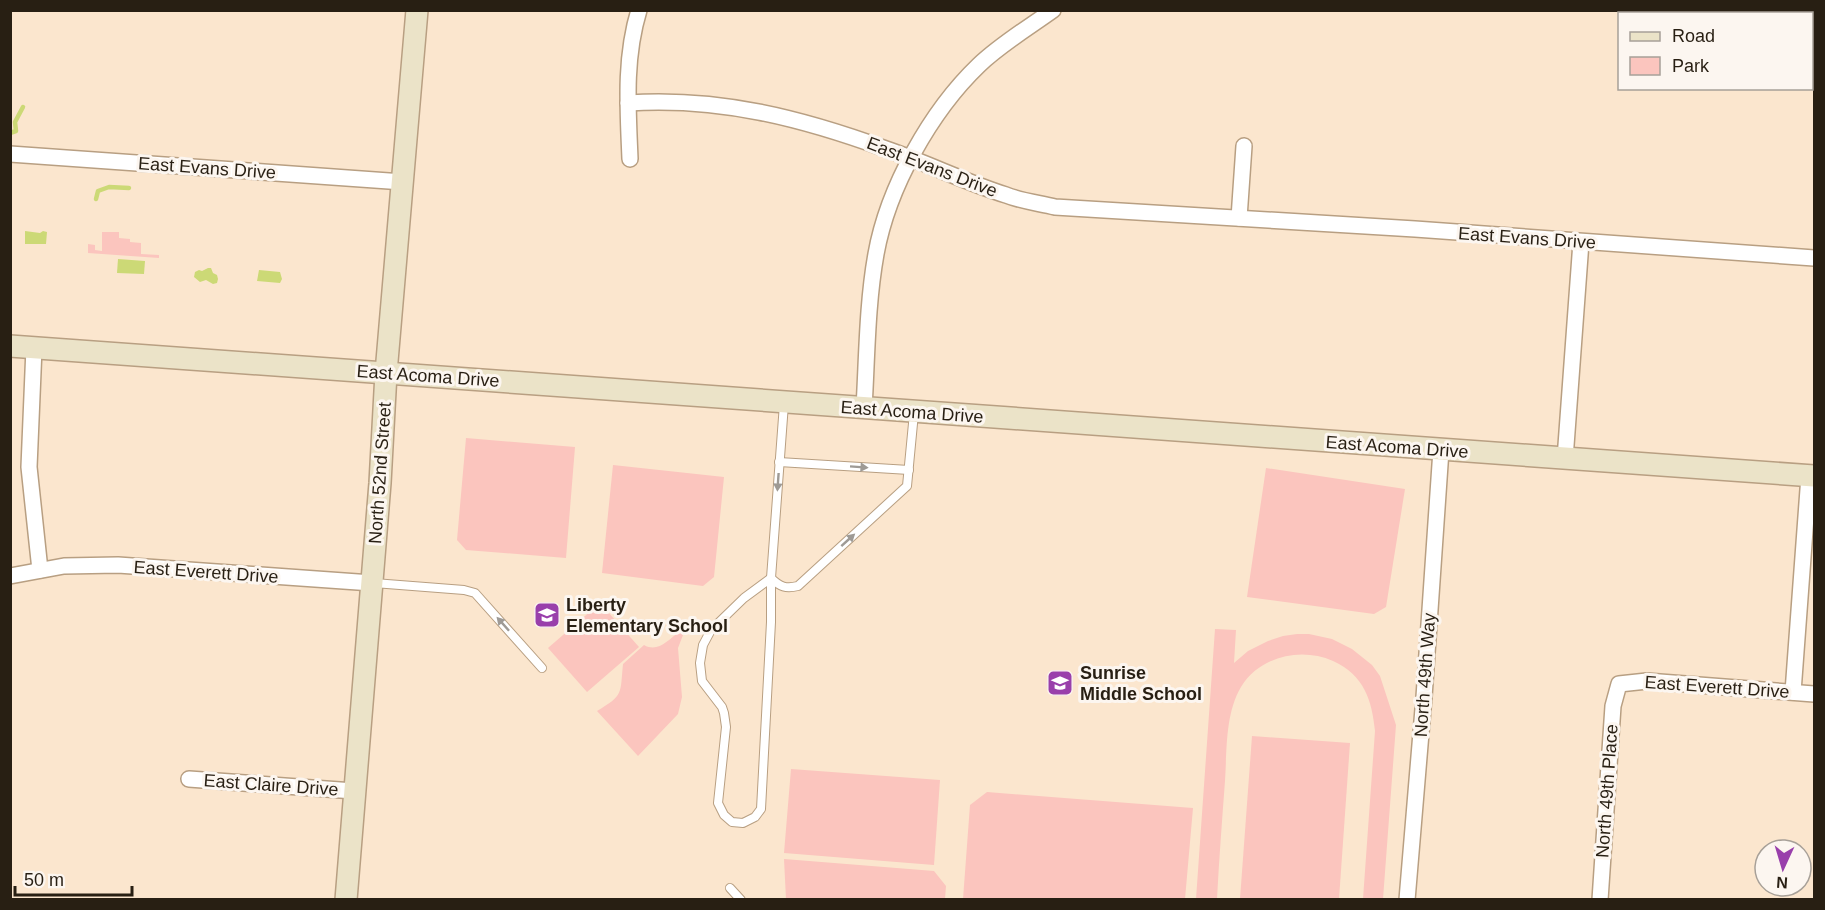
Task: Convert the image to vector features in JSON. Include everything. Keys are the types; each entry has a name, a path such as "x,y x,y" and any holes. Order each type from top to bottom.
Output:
{"street":[{"name":"North 52nd Street","path":"346,900 372,583 386,373 417,10"},
{"path":"630,159 628,103 630,49 639,10"},
{"path":"864,408 876,253 887,214 911,159 934,117 980,64 1053,10"},
{"name":"East Evans Drive","path":"628,103 687,103 734,107 786,117 887,149 1007,196 1054,207 1815,258"},
{"path":"1239,218 1244,146"},
{"name":"East Evans Drive","path":"10,154 403,182"},
{"path":"1565,459 1581,242"},
{"name":"East Acoma Drive","path":"10,346 1812,476"},
{"path":"33,348 29,466 40,570"},
{"name":"North 49th Way","path":"1407,900 1425,686 1441,450"},
{"path":"1793,692 1812,476"},
{"name":"East Everett Drive","path":"10,576 64,566 118,565 372,583"},
{"name":"East Everett Drive","path":"1619,684 1647,681 1815,694"},
{"name":"North 49th Place","path":"1600,900 1613,706 1619,684"},
{"name":"East Claire Drive","path":"189,779 354,791"}],"lane":[{"path":"771,578 744,598 711,630 703,645 700,663 702,681 724,713 726,727 718,803 724,815 732,822 743,823 754,817 761,809 771,622 771,578 784,402"},
{"path":"771,578 778,585 787,588 798,586 907,486 915,412"},
{"path":"779,462 909,470"},
{"path":"372,583 464,590 475,593 542,668"},
{"path":"730,888 741,900"}],"green space":[{"path":"102,232 119,232 119,238 141,243 141,254 159,255 159,258 88,253 88,244 95,245 95,250 102,251"},
{"path":"466,438 575,447 566,558 466,550 457,540"},
{"path":"613,465 724,477 714,577 703,586 602,573"},
{"path":"1266,468 1405,489 1386,607 1374,614 1247,597"},
{"path":"600,603 639,647 587,692 548,648"},
{"path":"1215,629 1236,630 1234,663 1248,651 1268,641 1283,636 1309,634 1332,639 1352,649 1372,665 1380,676 1396,725 1383,899 1363,899 1375,731 1369,699 1359,681 1344,667 1321,657 1295,655 1270,661 1259,668 1249,676 1236,698 1229,721 1217,899 1196,899"},
{"path":"679,632 683,635 678,648 682,697 678,714 638,756 597,711 619,693 623,664 644,645 658,647"},
{"path":"1252,736 1350,743 1339,899 1240,899"},
{"path":"791,769 940,780 934,865 784,853"},
{"path":"987,792 1193,808 1185,899 963,899 970,805"},
{"path":"784,859 934,871 946,886 945,899 786,899"}],"shaded area":[{"path":"25,231 47,232 46,244 25,244"},
{"path":"118,259 145,261 144,274 117,273"},
{"path":"211,268 217,275 217,283 213,284 206,280 200,282 194,277 195,272"},
{"path":"259,270 280,272 282,279 280,283 257,281"}],"waterway":[{"path":"10,133 16,131 15,122 23,107"},
{"path":"96,199 98,191 109,187 129,188"}],"place":[{"name":"Liberty Elementary School","path":"547,615"},
{"name":"Sunrise Middle School","path":"1060,683"}]}
